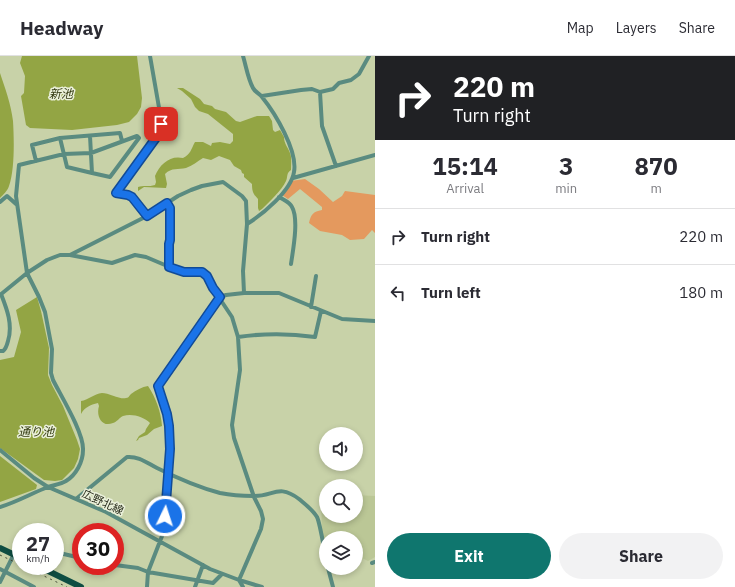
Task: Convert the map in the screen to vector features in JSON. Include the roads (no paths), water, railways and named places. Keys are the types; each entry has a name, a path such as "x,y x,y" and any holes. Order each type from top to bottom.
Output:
{"main road":[{"path":"0,548 12,553"},
{"path":"56,575 81,587"}],"street":[{"path":"147,216 132,197 116,193 158,135 161,119 150,56"},
{"path":"243,56 254,89 262,96 288,140 294,162 293,178 279,197 268,209 247,224"},
{"path":"262,96 301,90 312,89 320,92 333,89 339,83 351,80 360,74 369,56"},
{"path":"320,92 322,126 336,166"},
{"path":"36,161 32,145 60,138 120,133 122,141"},
{"path":"90,136 92,173"},
{"path":"0,507 30,496 48,487 65,482 70,478 82,462 84,450 75,424 53,380 51,373 52,349 45,312 27,273 16,204 19,165 64,154 91,153 137,136 139,138 110,177 67,167 64,154 60,138"},
{"path":"293,178 375,155"},
{"path":"70,255 147,216 191,190 202,186 223,182 246,200 247,224 243,271 244,293"},
{"path":"0,202 7,196 16,204"},
{"path":"279,197 293,207 295,220 291,264"},
{"path":"167,203 170,208 169,267"},
{"path":"0,351 3,352 6,349 10,333 7,308 1,295 27,273 53,257 70,255 112,263 135,255 146,257 184,272 202,272 207,276 232,317 238,337 240,370 232,425 234,438 263,519 261,529 239,580 242,587"},
{"path":"311,307 316,276"},
{"path":"147,587 148,572 164,531 170,449 167,414 158,386 220,297 244,293 279,293 342,319 375,321"},
{"path":"238,337 258,334 291,334 315,337 321,310"},
{"name":"広野北線","path":"0,450 48,487 106,512 222,574 262,587"},
{"path":"76,499 127,457 133,456 145,460 149,464 168,473 221,493 254,496 276,491 290,494 298,499 317,517 320,531"},
{"path":"0,582 12,558"},
{"path":"195,587 203,565"},
{"path":"124,566 138,568 148,572 213,583 222,574"},
{"path":"0,569 34,587"},
{"path":"330,575 333,587"}],"water":[{"name":"新池","path":"22,56 137,56 142,98 141,107 137,114 129,122 117,125 72,130 30,128 26,125 21,96 24,93 25,76 20,63"},
{"path":"0,73 8,96 12,115 14,144 11,179 8,189 0,198"},
{"path":"177,88 183,88 200,99 204,104 226,112 236,121 240,122 257,116 269,116 272,121 273,130 275,132 280,130 291,155 291,170 288,172 286,181 282,188 262,209 259,211 258,199 253,192 252,184 244,177 241,170 234,166 230,160 219,156 211,160 203,158 186,168 168,172 165,174 167,184 166,188 144,187 138,191 138,187 155,185 155,176 163,164 170,159 178,157 183,158 188,155 195,142 203,142 211,146 212,143 220,142 230,144 233,141 233,134 208,114 199,111 191,99"},
{"name":"通り池","path":"37,297 49,348 48,375 63,406 80,449 74,468 62,480 55,481 44,480 0,448 0,360 14,357 21,332 16,310"},
{"path":"148,386 158,405 162,426 154,429 136,441 139,436 145,432 150,423 145,419 134,415 126,415 114,422 105,424 99,417 98,403 88,407 81,414 81,401 102,393 126,398 137,390"},
{"path":"0,456 37,485 36,489 0,502"}],"railway":[{"path":"0,555 12,561"},
{"path":"42,575 67,587"}]}
